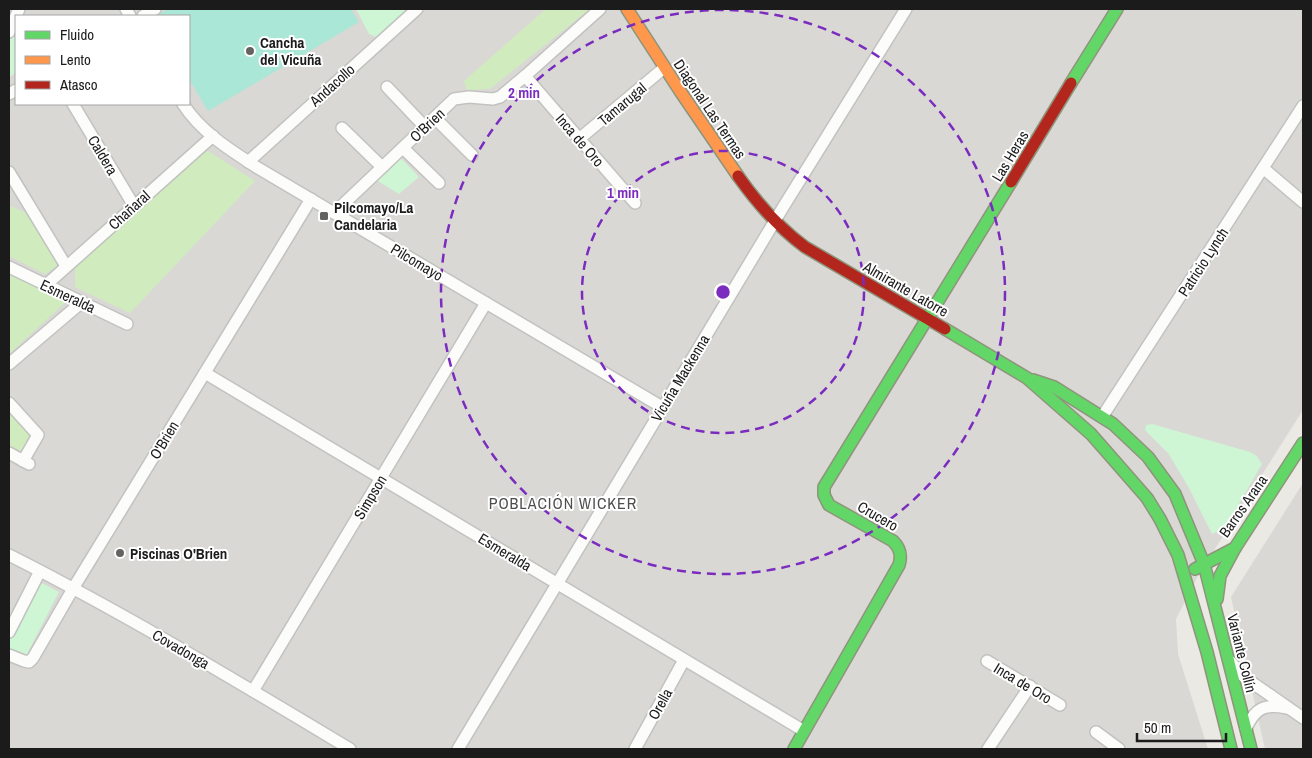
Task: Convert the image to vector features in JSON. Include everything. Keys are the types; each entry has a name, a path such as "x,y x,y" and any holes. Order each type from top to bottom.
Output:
{"main road":[{"name":"Diagonal Las Termas","path":"627,9 741,183 774,221"},
{"name":"Las Heras","path":"928,319 1117,9"},
{"name":"Almirante Latorre","path":"774,221 791,238 805,247 1027,378 1090,434 1132,479 1160,519 1173,543 1185,574"},
{"name":"Crucero","path":"794,749 899,565 901,556 899,548 893,541 829,505 824,495 824,487 928,319"},
{"name":"Almirante Latorre","path":"1027,378 1054,387 1113,424 1148,457 1163,476 1182,508 1204,564"},
{"name":"Barros Arana","path":"1185,574 1235,548 1303,443"},
{"path":"1218,619 1216,597 1218,585 1235,548"},
{"name":"Variante Collín","path":"1204,564 1251,749"},
{"path":"1185,574 1231,749"}],"street":[{"name":"Andacollo","path":"248,162 417,9"},
{"path":"525,76 600,9"},
{"name":"Vicuña Mackenna","path":"458,749 774,221 906,9"},
{"path":"9,32 15,20"},
{"name":"Tamarugal","path":"579,139 664,68"},
{"name":"O'Brien","path":"334,213 454,99 469,96 496,98 525,76"},
{"name":"Inca de Oro","path":"525,76 635,203"},
{"path":"387,87 425,127"},
{"name":"Caldera","path":"74,105 134,206"},
{"name":"Pilcomayo","path":"184,105 195,120 212,136 248,162 662,407"},
{"name":"Patricio Lynch","path":"1102,417 1303,106"},
{"path":"434,118 472,155"},
{"path":"342,128 382,167"},
{"name":"Chañaral","path":"46,285 212,136"},
{"path":"403,148 439,183"},
{"path":"1263,168 1303,202"},
{"path":"9,172 66,266"},
{"name":"O'Brien","path":"9,655 24,662 29,662 33,658 311,200"},
{"name":"Esmeralda","path":"9,267 127,324"},
{"path":"9,364 82,302"},
{"name":"Simpson","path":"253,691 486,303"},
{"name":"Esmeralda","path":"205,373 804,731"},
{"path":"9,403 38,435 26,462 9,453"},
{"name":"Covadonga","path":"9,555 74,588 350,749"},
{"path":"9,632 40,570"},
{"path":"1227,656 1244,677 1303,718"},
{"name":"Orella","path":"635,749 684,660"},
{"name":"Inca de Oro","path":"986,661 1060,705"},
{"path":"988,749 1030,686"},
{"path":"1246,728 1252,715 1264,708 1276,706 1290,709"},
{"path":"1096,732 1119,749"}],"shaded area":[{"path":"9,9 1303,9 1303,410 1199,574 1176,619 1178,654 1208,749 9,749"},
{"path":"1303,483 1303,749 1265,749 1231,597"}],"green space":[{"name":"Cancha del Vicuña","path":"168,9 351,9 359,22 208,111 190,81 190,15 158,15"},
{"path":"356,9 411,9 378,38 369,34"},
{"path":"546,9 590,9 490,89 467,90 464,81"},
{"path":"9,29 15,29 15,74 9,77"},
{"path":"205,149 255,181 130,313 75,287 75,267"},
{"path":"401,158 419,177 399,194 376,180"},
{"path":"9,206 27,213 59,265 45,274 9,256"},
{"path":"9,273 67,301 9,354"},
{"path":"9,412 31,436 20,455 9,449"},
{"path":"1152,424 1250,452 1257,456 1262,464 1227,525 1221,530 1212,534 1189,488 1168,453 1145,430 1146,425"},
{"path":"40,582 59,592 25,658 9,650 9,640"}],"traffic: fast":[{"path":"1071,83 1117,9"},
{"path":"794,749 899,565 900,558 899,549 893,541 829,505 824,495 824,487 1011,182"},
{"path":"945,329 1027,378 1091,434 1147,498 1178,555 1207,652 1231,749"},
{"path":"1033,380 1054,387 1113,424 1148,457 1175,494 1204,564 1251,749"},
{"path":"1195,569 1235,548 1303,443"},
{"path":"1217,599 1220,576 1235,548"}],"traffic: slow":[{"path":"627,9 738,176"}],"traffic: jam":[{"path":"1011,182 1071,83"},
{"path":"738,176 768,214 805,247 945,329"}],"place":[{"name":"Cancha del Vicuña","path":"250,51"},
{"name":"Pilcomayo/La Candelaria","path":"324,216"},
{"name":"Piscinas O'Brien","path":"120,553"}],"district":[{"name":"POBLACIÓN WICKER","path":"563,503"}]}
